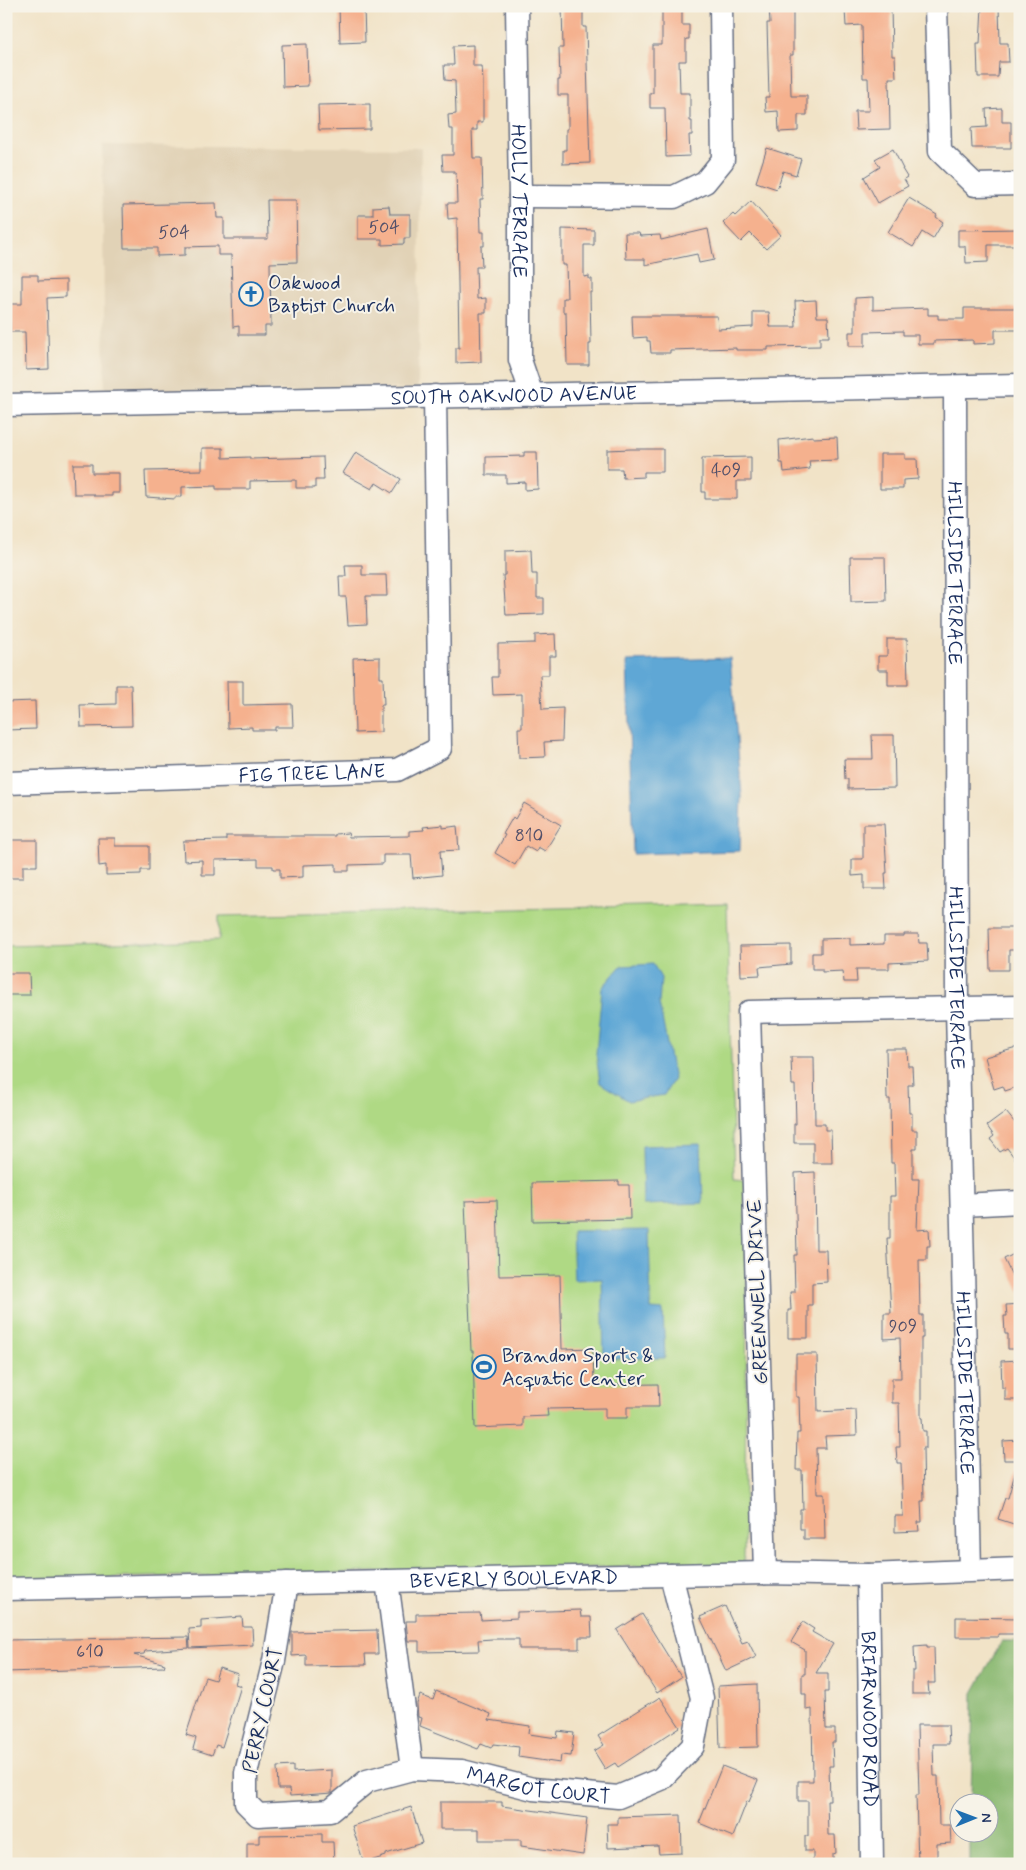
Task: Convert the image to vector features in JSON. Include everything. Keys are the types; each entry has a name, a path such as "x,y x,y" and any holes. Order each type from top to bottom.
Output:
{"street":[{"name":"HOLLY TERRACE","path":"517,6 520,360 532,394"},
{"path":"520,196 674,197 705,182 723,160 721,6"},
{"path":"936,6 940,151 975,185 1020,184"},
{"name":"SOUTH OAKWOOD AVENUE","path":"6,405 1020,385"},
{"name":"HILLSIDE TERRACE","path":"955,387 957,1009 970,1570"},
{"name":"FIG TREE LANE","path":"6,783 397,770 440,748 435,396"},
{"path":"957,1009 1020,1006"},
{"name":"GREENWELL DRIVE","path":"765,1573 749,1012 957,1009"},
{"path":"962,1205 1020,1202"},
{"name":"BEVERLY BOULEVARD","path":"6,1589 765,1573 868,1574 1020,1569"},
{"name":"BRIARWOOD ROAD","path":"868,1574 872,1864"},
{"name":"MARGOT COURT","path":"412,1770 462,1771 533,1789 618,1797 661,1779 693,1746 702,1698 671,1575"},
{"path":"387,1581 412,1770"},
{"name":"PERRY COURT","path":"287,1583 274,1661 246,1773 246,1803 258,1815 330,1811 367,1781 412,1770"}],"shaded area":[{"path":"102,145 421,148 418,388 105,394"}],"green space":[{"name":"Brandon Sports & Acquatic Center","path":"727,904 734,1179 744,1180 747,1308 744,1564 6,1580 6,946 219,940 219,916"},
{"path":"1002,1641 1020,1641 1020,1864 970,1864 970,1842 998,1842 998,1792 971,1792 973,1693"}],"water":[{"path":"730,658 742,796 740,851 633,854 627,661"},
{"path":"653,964 661,978 659,1003 674,1079 664,1095 629,1101 600,1083 596,1054 602,988 621,966"},
{"path":"701,1144 703,1203 643,1205 642,1146"},
{"path":"649,1230 651,1309 663,1310 665,1358 604,1359 602,1279 574,1280 572,1231"}],"building":[{"path":"339,6 364,6 365,42 340,43"},
{"path":"562,6 583,6 583,27 586,27 590,163 563,164 563,150 566,150 566,129 568,129 568,95 558,95 558,80 560,80 559,48 563,48"},
{"path":"662,6 682,6 682,25 689,25 689,39 686,39 686,61 679,61 680,93 690,93 692,135 689,135 690,156 666,157 665,108 650,108 650,93 653,93 653,45 662,45"},
{"path":"769,6 793,6 793,55 790,55 791,96 807,96 807,115 798,115 798,131 779,132 778,111 766,112 765,97 769,97 767,23 770,23"},
{"path":"857,6 891,6 892,56 895,56 896,78 889,78 890,129 856,130 855,111 869,111 868,78 863,78 862,25 846,26 845,10 857,10"},
{"path":"982,6 999,6 1000,43 1008,43 1009,62 999,62 998,77 978,77 977,44 980,44"},
{"path":"307,44 308,86 283,87 282,45"},
{"path":"473,45 473,66 482,66 483,81 483,122 477,122 477,130 472,130 473,158 482,158 483,199 480,199 481,232 484,232 484,246 481,246 482,267 476,267 477,299 486,298 486,313 480,313 481,362 456,363 456,348 459,348 457,218 448,219 447,203 457,203 456,173 454,171 443,171 442,155 453,155 453,129 449,129 448,115 456,114 455,81 445,80 444,65 454,65 453,46"},
{"path":"370,104 370,129 319,130 318,105"},
{"path":"1002,108 1002,122 1011,122 1011,148 972,148 971,128 987,127 986,109"},
{"path":"767,148 801,159 796,175 783,171 777,189 756,182"},
{"path":"893,149 907,177 904,179 908,186 878,203 864,177 880,167 875,159"},
{"path":"909,198 937,215 936,217 943,222 933,239 922,232 913,247 888,232"},
{"path":"267,200 296,200 297,262 270,263 271,326 265,326 265,335 239,335 239,326 233,327 231,255 218,255 218,246 185,247 185,255 157,256 157,248 124,248 123,205 216,203 217,218 224,218 224,239 268,239"},
{"path":"751,201 781,235 766,249 750,233 741,242 723,223 733,214 735,216"},
{"path":"389,206 390,214 410,214 410,238 404,238 404,244 382,245 382,239 358,239 358,215 373,215 373,207"},
{"path":"562,229 594,230 594,245 584,245 584,277 589,276 589,279 592,279 592,292 590,292 591,344 589,344 589,365 567,365 566,312 563,312 563,298 567,298 566,265 562,265"},
{"path":"708,229 714,260 699,263 697,254 645,265 645,259 626,259 625,233 639,233 640,236 660,235 661,240"},
{"path":"1020,229 1020,245 988,245 988,262 966,263 965,246 958,246 958,230"},
{"path":"22,275 38,275 38,281 66,280 66,297 47,298 49,369 26,370 25,332 10,332 9,304 22,304"},
{"path":"873,297 873,310 928,308 928,315 938,315 938,319 964,319 964,308 1020,308 1020,330 995,330 995,343 973,344 973,340 934,341 934,344 918,344 918,335 903,335 903,331 865,332 865,346 849,346 849,332 855,332 855,298"},
{"path":"816,300 817,317 828,317 829,337 820,337 820,346 768,347 768,350 736,350 736,348 670,350 670,353 651,353 650,341 647,341 647,337 633,338 632,316 717,316 718,329 753,327 753,312 769,312 770,327 796,327 795,301"},
{"path":"813,436 813,438 837,437 838,460 809,461 810,469 784,472 783,463 780,463 779,440"},
{"path":"202,448 223,448 223,458 323,457 324,480 315,480 315,488 296,488 296,480 250,481 250,489 216,489 216,486 182,487 182,497 175,497 175,499 146,497 145,471 202,470"},
{"path":"663,449 663,472 644,472 644,477 623,478 622,469 607,469 607,450"},
{"path":"356,452 401,479 392,493 376,483 372,489 343,473"},
{"path":"524,452 537,452 538,489 525,490 525,482 506,483 506,475 486,475 486,457 524,456"},
{"path":"880,454 905,454 905,459 917,459 918,479 903,480 903,489 880,489"},
{"path":"751,457 751,481 737,481 737,499 705,499 705,492 702,492 702,458"},
{"path":"73,464 92,464 92,473 119,473 119,493 112,493 112,496 74,494"},
{"path":"531,550 532,574 537,574 537,598 544,598 544,614 506,615 503,575 505,575 505,551"},
{"path":"850,557 885,557 886,601 851,602"},
{"path":"345,565 362,565 362,575 386,575 387,596 366,596 367,624 348,625 346,597 340,597 339,576 346,576"},
{"path":"555,634 556,656 549,656 549,675 540,675 542,709 563,708 562,741 544,742 545,757 519,758 518,728 522,728 522,694 493,695 492,677 498,677 498,644 535,643 535,635"},
{"path":"887,639 907,639 908,685 888,685 888,670 878,670 878,656 887,656"},
{"path":"380,657 380,678 383,678 384,705 381,705 381,732 355,733 353,658"},
{"path":"227,681 243,681 243,705 292,704 293,727 275,727 275,730 252,730 252,727 228,728"},
{"path":"116,685 131,685 132,726 81,727 80,705 116,704"},
{"path":"35,701 36,729 6,730 6,702"},
{"path":"872,735 894,735 895,788 848,789 848,779 845,779 844,759 873,759"},
{"path":"524,803 561,825 545,851 538,847 536,852 526,846 515,865 495,853 505,835 503,834 513,817 515,819"},
{"path":"863,824 884,824 886,889 864,889 864,875 852,876 852,859 863,859"},
{"path":"443,825 443,828 457,826 459,850 440,851 442,875 413,878 411,855 383,855 383,864 349,865 349,871 336,871 336,864 303,865 303,877 280,878 280,869 273,869 273,866 258,866 258,859 215,860 215,875 202,875 202,860 184,861 183,841 226,840 226,836 335,836 335,834 348,833 349,837 409,836 409,831 424,830 423,827"},
{"path":"98,838 115,838 115,846 149,846 149,870 141,870 141,874 106,875 106,865 99,866"},
{"path":"6,840 37,840 37,866 23,866 23,878 6,878"},
{"path":"989,928 1020,928 1020,950 1009,950 1009,970 990,970"},
{"path":"904,934 918,934 919,943 927,943 928,961 889,963 889,969 856,969 857,982 844,982 843,971 822,972 822,969 812,969 812,953 821,953 821,939 850,938 850,945 884,944 884,936 904,936"},
{"path":"791,945 791,964 759,967 760,975 741,976 740,946"},
{"path":"6,973 29,973 30,995 6,995"},
{"path":"1020,1047 1020,1086 1005,1091 1003,1086 994,1089 985,1057"},
{"path":"886,1049 907,1049 908,1066 912,1066 913,1085 908,1085 909,1113 912,1113 912,1130 917,1130 917,1149 913,1149 913,1179 919,1179 917,1230 929,1229 930,1246 927,1246 927,1260 919,1260 920,1315 923,1315 923,1338 921,1338 921,1418 923,1431 926,1431 926,1448 923,1448 924,1501 921,1501 922,1522 918,1522 919,1531 895,1532 895,1516 903,1516 901,1463 897,1463 896,1447 900,1447 899,1403 892,1403 892,1378 901,1378 900,1338 884,1339 884,1313 891,1313 887,1238 890,1238 890,1196 895,1196 894,1163 891,1163 890,1099 887,1099"},
{"path":"791,1057 814,1057 815,1124 825,1124 825,1130 831,1130 832,1163 813,1163 813,1143 794,1143 794,1124 796,1124 795,1085 792,1085"},
{"path":"1006,1112 1020,1129 1020,1165 1007,1148 1000,1152 990,1139 994,1136 987,1126"},
{"path":"815,1172 816,1250 826,1250 827,1282 812,1283 812,1305 808,1305 808,1338 788,1338 788,1310 791,1310 790,1292 795,1292 794,1255 797,1255 795,1173"},
{"path":"619,1181 619,1185 629,1185 630,1219 533,1221 532,1183"},
{"path":"497,1200 499,1276 560,1275 562,1349 593,1348 594,1385 658,1384 659,1407 627,1407 627,1418 605,1418 605,1408 547,1409 548,1416 523,1417 523,1426 475,1428 465,1201"},
{"path":"1020,1251 1020,1292 1004,1259"},
{"path":"1020,1304 1020,1349 1008,1349 1008,1334 1005,1334 1004,1316 1007,1316 1006,1305"},
{"path":"796,1354 817,1354 818,1412 856,1410 857,1435 825,1436 826,1448 816,1448 817,1494 824,1494 825,1539 804,1539 804,1529 800,1529 800,1509 803,1509 802,1470 796,1470 797,1433 800,1433 799,1397 796,1397"},
{"path":"1020,1360 1020,1400 1005,1400 1005,1388 1002,1388 1001,1361"},
{"path":"1020,1440 1020,1460 1004,1460 1003,1441"},
{"path":"1016,1470 1020,1471 1020,1526 998,1519 1005,1498 1008,1498"},
{"path":"725,1606 742,1643 748,1641 756,1657 726,1671 700,1617"},
{"path":"580,1610 581,1617 591,1617 592,1637 579,1637 579,1649 519,1649 519,1639 492,1639 478,1640 479,1651 419,1652 419,1641 408,1641 406,1621 416,1621 416,1614 480,1613 481,1620 517,1618 517,1612"},
{"path":"642,1614 681,1677 657,1693 617,1630"},
{"path":"242,1617 243,1627 252,1627 253,1645 190,1648 189,1629 201,1628 201,1620"},
{"path":"956,1617 1020,1618 1020,1634 998,1634 998,1637 956,1637"},
{"path":"803,1622 814,1629 812,1632 833,1644 816,1673 828,1673 828,1692 825,1692 826,1729 835,1729 835,1742 832,1742 833,1766 829,1766 830,1800 827,1800 828,1835 835,1835 836,1853 833,1854 833,1864 813,1864 813,1851 805,1851 805,1836 808,1836 808,1801 798,1801 798,1781 813,1781 812,1709 806,1710 806,1694 802,1694 802,1674 805,1674 805,1650 791,1642"},
{"path":"377,1630 378,1654 365,1654 366,1665 306,1666 306,1655 292,1656 292,1632"},
{"path":"188,1637 189,1648 145,1651 144,1654 134,1655 165,1664 164,1667 6,1672 6,1640"},
{"path":"927,1645 927,1647 934,1647 935,1683 928,1683 929,1694 912,1694 912,1671 915,1671 914,1646"},
{"path":"219,1668 238,1674 235,1684 241,1686 222,1747 216,1745 212,1755 193,1749 196,1738 186,1735 205,1677 215,1680"},
{"path":"757,1684 758,1747 720,1748 718,1686"},
{"path":"436,1691 491,1714 489,1720 530,1726 529,1734 557,1738 558,1731 574,1733 571,1756 561,1755 560,1763 518,1757 519,1747 493,1744 491,1748 481,1744 478,1749 420,1726 422,1718 418,1717 417,1704 420,1695 433,1700"},
{"path":"660,1697 680,1727 618,1767 615,1763 605,1769 594,1751 604,1745 598,1736"},
{"path":"917,1725 948,1725 949,1744 933,1744 934,1776 938,1776 939,1825 948,1825 948,1842 951,1843 937,1844 937,1864 918,1864 916,1795 919,1795"},
{"path":"293,1766 293,1772 332,1770 332,1793 290,1796 289,1789 278,1789 277,1767"},
{"path":"722,1766 758,1780 749,1802 747,1801 733,1837 699,1823"},
{"path":"440,1802 502,1802 502,1806 587,1818 583,1855 521,1846 521,1840 479,1840 479,1829 440,1829"},
{"path":"411,1807 422,1843 364,1863 352,1826"},
{"path":"681,1815 682,1853 659,1854 658,1846 608,1848 607,1824 618,1824 618,1817"},
{"path":"322,1834 322,1842 333,1842 334,1863 247,1864 247,1843 259,1843 259,1835"}],"place":[{"name":"Oakwood Baptist Church","path":"251,294"},
{"name":"Brandon Sports & Acquatic Center","path":"484,1367"}]}
